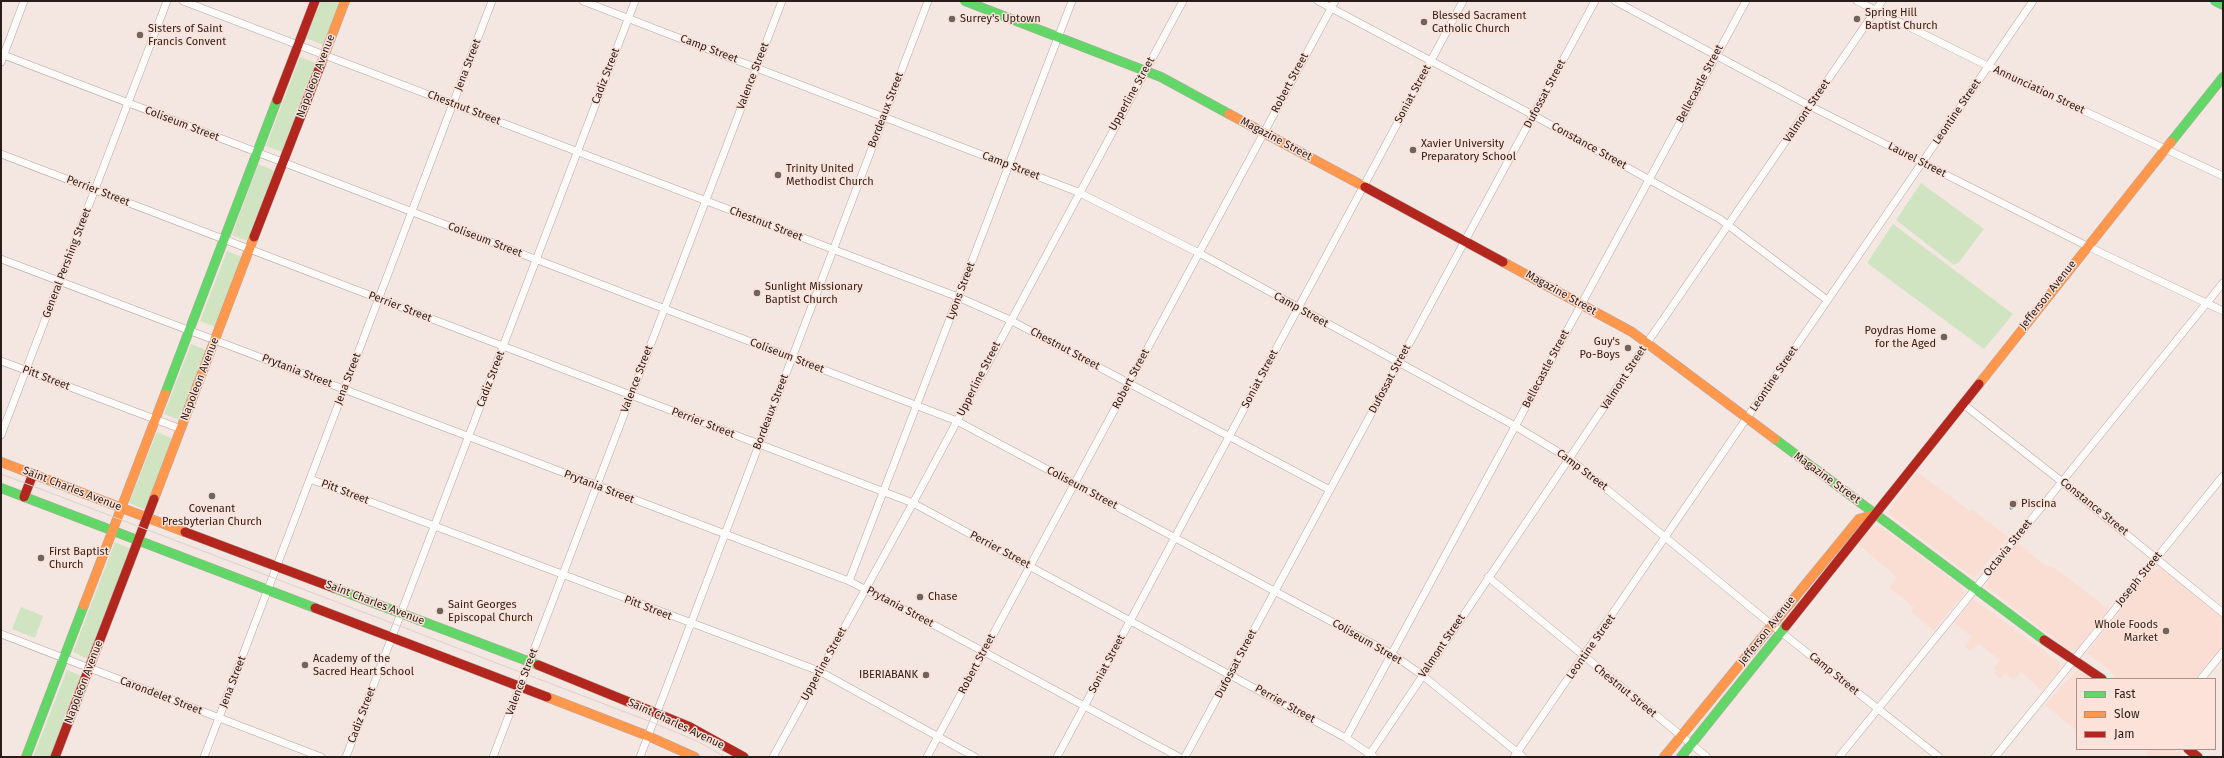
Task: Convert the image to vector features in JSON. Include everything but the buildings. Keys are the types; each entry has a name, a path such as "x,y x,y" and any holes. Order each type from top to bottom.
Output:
{"street":[{"path":"2,57 24,1"},
{"name":"General Pershing Street","path":"1,435 167,1"},
{"name":"Chestnut Street","path":"183,1 958,297 1010,320 1330,490"},
{"path":"26,757 315,1"},
{"name":"Napoleon Avenue","path":"55,757 345,1"},
{"name":"Jena Street","path":"204,757 492,1"},
{"name":"Camp Street","path":"583,1 1078,192 1199,253 1515,426 1570,459 1772,625 1939,757"},
{"name":"Cadiz Street","path":"346,757 635,1"},
{"name":"Valence Street","path":"493,757 782,1"},
{"name":"Bordeaux Street","path":"640,757 928,1"},
{"name":"Magazine Street","path":"965,1 1146,71 1264,132 1582,304 1647,343 1746,419 2048,642 2074,658 2101,678"},
{"name":"Lyons Street","path":"849,581 1072,1"},
{"name":"Upperline Street","path":"773,757 819,671 913,503 1078,192 1146,71 1182,1"},
{"name":"Constance Street","path":"1318,1 1533,115 1729,225 1827,300"},
{"name":"Robert Street","path":"927,757 1335,1"},
{"name":"Soniat Street","path":"1057,757 1463,1"},
{"name":"Dufossat Street","path":"1186,757 1595,1"},
{"name":"Laurel Street","path":"1615,1 1810,106 2087,246 2223,311"},
{"name":"Bellecastle Street","path":"1346,738 1746,1"},
{"name":"Annunciation Street","path":"1857,1 1988,66 2223,176"},
{"name":"Valmont Street","path":"1371,756 1422,675 1488,577 1882,1"},
{"name":"Leontine Street","path":"1516,754 1584,658 1827,300 2033,1"},
{"path":"2215,1 2223,5"},
{"name":"Coliseum Street","path":"2,57 257,152 957,421 1392,654 1422,675 1516,754 1523,757"},
{"name":"Jefferson Avenue","path":"1681,757 2223,77"},
{"name":"Perrier Street","path":"1,154 913,503 1130,619 1346,738 1371,756"},
{"name":"Prytania Street","path":"1,259 724,535 849,581 984,651 1179,757"},
{"name":"Octavia Street","path":"1839,757 2061,481 2223,283"},
{"name":"Pitt Street","path":"1,361 181,429"},
{"name":"Constance Street","path":"1963,404 2223,612"},
{"name":"Saint Charles Avenue","path":"1,462 530,662 690,727 744,757"},
{"path":"24,497 33,474"},
{"name":"Joseph Street","path":"1995,757 2223,476"},
{"name":"Pitt Street","path":"310,479 690,624 819,671 975,757"},
{"name":"Saint Charles Avenue","path":"1,488 648,736 695,757"},
{"name":"Jefferson Avenue","path":"1664,757 1859,519 1876,514"},
{"name":"Chestnut Street","path":"1488,577 1584,658 1707,757"},
{"name":"Carondelet Street","path":"1,634 321,757"},
{"path":"2202,678 2223,652"},
{"path":"2189,750 2198,757"}],"shaded area":[{"path":"1917,472 1970,511 1972,509 2008,537 1974,578 1889,514 1889,511"},
{"path":"1878,525 1963,588 1964,593 1934,631 1911,612 1914,607 1889,588 1897,577 1858,544 1872,528"},
{"path":"2018,543 2043,564 2058,570 2108,609 2076,651 2069,650 1986,586 1986,582"},
{"name":"Whole Foods Market","path":"2159,568 2165,570 2223,619 2223,646 2196,678 2115,678 2112,672 2087,653 2149,574"},
{"path":"1975,600 2060,663 2059,671 2042,691 2021,672 2014,680 2005,673 2000,679 1994,673 1997,670 1994,668 2000,660 1979,644 1970,651 1965,646 1972,637 1954,623 1971,601"},
{"path":"2077,670 2089,678 2076,678 2076,730 2045,705"},
{"path":"2150,750 2175,750 2184,757 2144,757"}],"green space":[{"path":"321,1 340,1 323,45 306,38"},
{"path":"300,57 316,63 282,152 266,146"},
{"path":"258,164 275,171 248,241 232,235"},
{"path":"1921,183 1984,229 1960,261 1954,265 1896,220"},
{"path":"1893,224 2013,314 1984,349 1867,263"},
{"path":"227,251 242,257 215,327 200,321"},
{"path":"191,344 206,350 180,420 164,414"},
{"path":"157,432 173,439 146,510 129,503"},
{"path":"115,542 131,549 88,659 73,652"},
{"path":"21,607 43,616 35,638 12,629"},
{"path":"67,670 82,676 51,757 33,757"}],"water":[{"name":"Piscina","path":"2012,500 2016,500 2018,503 2013,509 2010,510 2009,505"}],"tram line":[{"path":"1,474 654,723 699,742 725,757"}],"traffic: fast":[{"path":"965,1 1161,77 1229,114"},
{"path":"2215,1 2223,5"},
{"path":"2171,142 2223,77"},
{"path":"165,394 277,100"},
{"path":"1775,439 2044,640"},
{"path":"1,488 315,608"},
{"path":"334,588 538,665"},
{"path":"26,757 84,605"},
{"path":"1681,757 1786,626"}],"traffic: slow":[{"path":"321,64 345,1"},
{"path":"1229,114 1365,187"},
{"path":"1979,384 2171,142"},
{"path":"154,499 254,237"},
{"path":"1503,262 1632,332 1775,439"},
{"path":"84,605 165,394"},
{"path":"1,462 185,532"},
{"path":"1664,757 1859,519 1876,514"},
{"path":"547,697 648,736 695,757"}],"traffic: jam":[{"path":"277,100 315,1"},
{"path":"254,237 321,64"},
{"path":"1365,187 1503,262"},
{"path":"1786,626 1979,384"},
{"path":"24,497 33,474"},
{"path":"55,757 154,499"},
{"path":"185,532 334,588"},
{"path":"315,608 547,697"},
{"path":"2044,640 2101,678"},
{"path":"538,665 690,727 744,757"},
{"path":"2189,750 2198,757"}],"place":[{"name":"Surrey's Uptown","path":"952,19"},
{"name":"Spring Hill Baptist Church","path":"1857,19"},
{"name":"Blessed Sacrament Catholic Church","path":"1424,22"},
{"name":"Sisters of Saint Francis Convent","path":"140,35"},
{"name":"Xavier University Preparatory School","path":"1413,150"},
{"name":"Trinity United Methodist Church","path":"778,175"},
{"name":"Sunlight Missionary Baptist Church","path":"757,293"},
{"name":"Poydras Home for the Aged","path":"1944,337"},
{"name":"Guy's Po-Boys","path":"1628,348"},
{"name":"Covenant Presbyterian Church","path":"212,496"},
{"name":"Piscina","path":"2013,504"},
{"name":"First Baptist Church","path":"41,558"},
{"name":"Chase","path":"920,597"},
{"name":"Saint Georges Episcopal Church","path":"440,611"},
{"name":"Whole Foods Market","path":"2166,631"},
{"name":"Academy of the Sacred Heart School","path":"305,665"},
{"name":"IBERIABANK","path":"926,675"}]}
